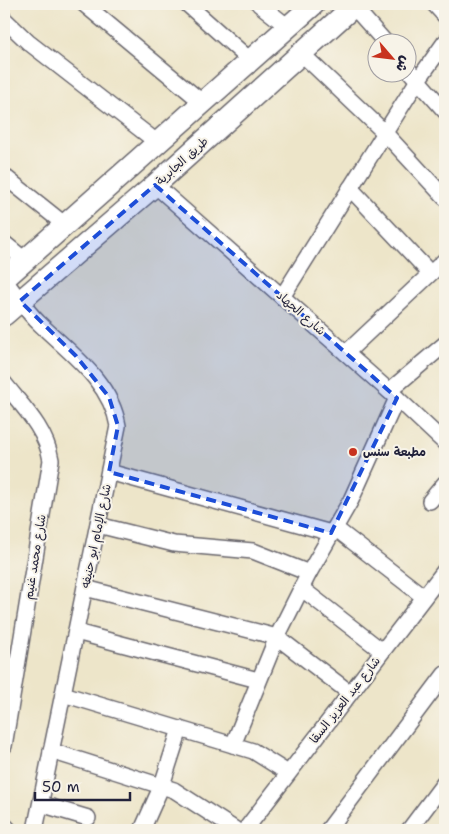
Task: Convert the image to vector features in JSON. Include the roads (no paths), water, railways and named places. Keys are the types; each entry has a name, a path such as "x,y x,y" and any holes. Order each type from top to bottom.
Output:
{"street":[{"path":"84,4 203,103"},
{"path":"187,4 251,61"},
{"path":"260,4 288,27"},
{"path":"4,279 314,4"},
{"path":"434,4 445,16"},
{"path":"354,5 377,32"},
{"name":"طريق الجابرية","path":"4,314 155,185 354,5"},
{"path":"4,20 28,42 158,143"},
{"path":"282,297 418,80 445,42"},
{"path":"301,52 385,133 445,198"},
{"path":"418,80 445,111"},
{"path":"4,176 64,224"},
{"name":"شارع الجهاد","path":"155,185 393,394 443,435"},
{"path":"350,188 430,272"},
{"path":"4,243 25,260"},
{"path":"346,353 430,272 445,260"},
{"name":"شارع الإمام ابو حنيفه","path":"4,279 39,324 76,356 109,397 115,411 118,426 35,830"},
{"path":"233,744 277,636 366,468 393,394 445,344"},
{"name":"شارع محمد غنيم","path":"4,383 42,431 48,445 51,460 4,746"},
{"path":"109,472 333,531 424,597"},
{"path":"430,502 445,483"},
{"path":"98,524 174,544 244,549 309,573"},
{"name":"شارع عبد العزيز السقا","path":"245,830 445,570"},
{"path":"85,588 277,636 350,693"},
{"path":"301,588 382,651"},
{"path":"76,632 258,680"},
{"path":"328,830 445,674"},
{"path":"63,694 233,744 265,758 288,773"},
{"path":"142,830 162,785 180,728"},
{"path":"51,752 162,785 185,796 236,830"},
{"path":"409,830 445,782"},
{"path":"41,804 88,818"}],"place":[{"name":"مطبعة سنس","path":"353,452"}]}
